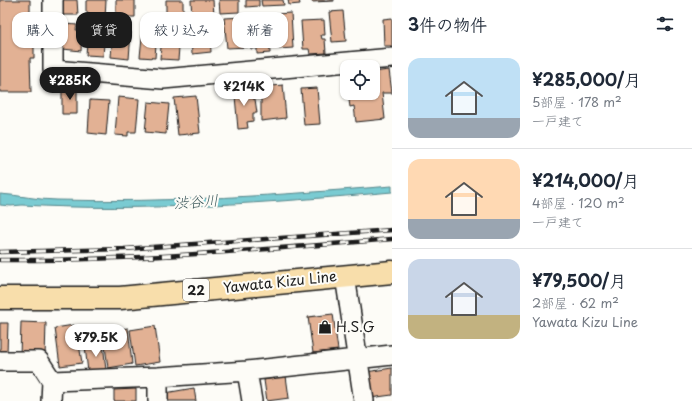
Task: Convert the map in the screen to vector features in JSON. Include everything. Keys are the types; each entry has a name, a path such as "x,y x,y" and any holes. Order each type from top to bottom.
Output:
{"main road":[{"name":"Yawata Kizu Line","path":"0,298 120,298 392,272"}],"street":[{"path":"52,0 53,70 164,79 392,58"},
{"path":"344,276 364,401"},
{"path":"52,381 158,377 247,371 392,355"},
{"path":"0,361 39,361 52,381 51,401"},
{"path":"247,371 252,401"},
{"path":"158,377 158,401"}],"water":[{"name":"渋谷川","path":"392,186 392,192 254,203 161,207 0,205 0,194 50,200 99,201 266,195"}],"building":[{"path":"0,0 30,0 30,12 12,12 12,48 34,48 34,58 30,58 31,92 0,92"},
{"path":"62,0 77,0 78,12 76,12 76,15 68,15 68,12 62,12"},
{"path":"106,0 105,12 86,12 86,1"},
{"path":"116,0 135,0 135,17 132,17 132,12 116,12"},
{"path":"166,0 183,0 183,12 166,12"},
{"path":"191,0 213,0 214,12 192,12"},
{"path":"219,0 239,0 239,12 220,12"},
{"path":"246,0 259,0 259,6 246,7"},
{"path":"261,0 283,0 284,5 262,6"},
{"path":"288,0 299,0 300,4 289,5"},
{"path":"311,0 334,0 334,1 312,2"},
{"path":"343,11 346,41 332,42 329,12"},
{"path":"288,13 291,13 293,48 279,49 288,48"},
{"path":"224,18 232,18 232,48 227,48"},
{"path":"392,18 392,46 384,46 383,19"},
{"path":"324,20 325,35 321,35 322,39 325,39 326,53 310,54 309,49 303,49 301,21"},
{"path":"68,24 76,25 76,48 81,48 81,51 63,49 68,48"},
{"path":"87,48 104,48 103,56 86,55"},
{"path":"112,48 130,48 129,59 111,57"},
{"path":"141,48 156,48 155,58 140,57"},
{"path":"161,48 179,48 178,60 160,59"},
{"path":"192,48 211,48 211,52 192,54"},
{"path":"257,48 270,48 270,53 257,54"},
{"path":"389,70 392,93 382,93 385,119 356,122 354,106 350,107 349,100 380,100 380,71"},
{"path":"234,85 243,85 244,95 252,94 253,99 255,99 257,113 253,113 253,121 247,122 248,128 238,129"},
{"path":"283,85 286,118 261,121 261,87"},
{"path":"62,88 77,88 77,114 62,114"},
{"path":"317,88 320,124 304,125 301,89"},
{"path":"196,96 200,133 178,135 174,98"},
{"path":"118,97 139,99 136,132 128,132 128,136 115,135"},
{"path":"90,100 109,101 106,135 88,133"},
{"path":"148,102 169,104 166,134 145,132"},
{"path":"333,314 338,350 313,353 308,317"},
{"path":"21,322 46,323 45,357 20,356"},
{"path":"0,323 8,323 7,353 0,353"},
{"path":"74,325 76,344 79,344 82,363 60,366 55,328"},
{"path":"155,326 160,362 135,366 130,330"},
{"path":"128,328 132,364 108,368 103,331"},
{"path":"103,344 106,370 88,372 85,346"},
{"path":"392,368 392,395 370,398 366,372"},
{"path":"286,376 289,398 267,401 264,380"},
{"path":"194,388 196,401 167,401 165,393"},
{"path":"136,389 136,401 114,401 114,390"}],"railway":[{"path":"0,252 124,249 392,230"},
{"path":"0,260 147,257 392,239"}],"place":[{"name":"H.S.G","path":"325,327"}]}
